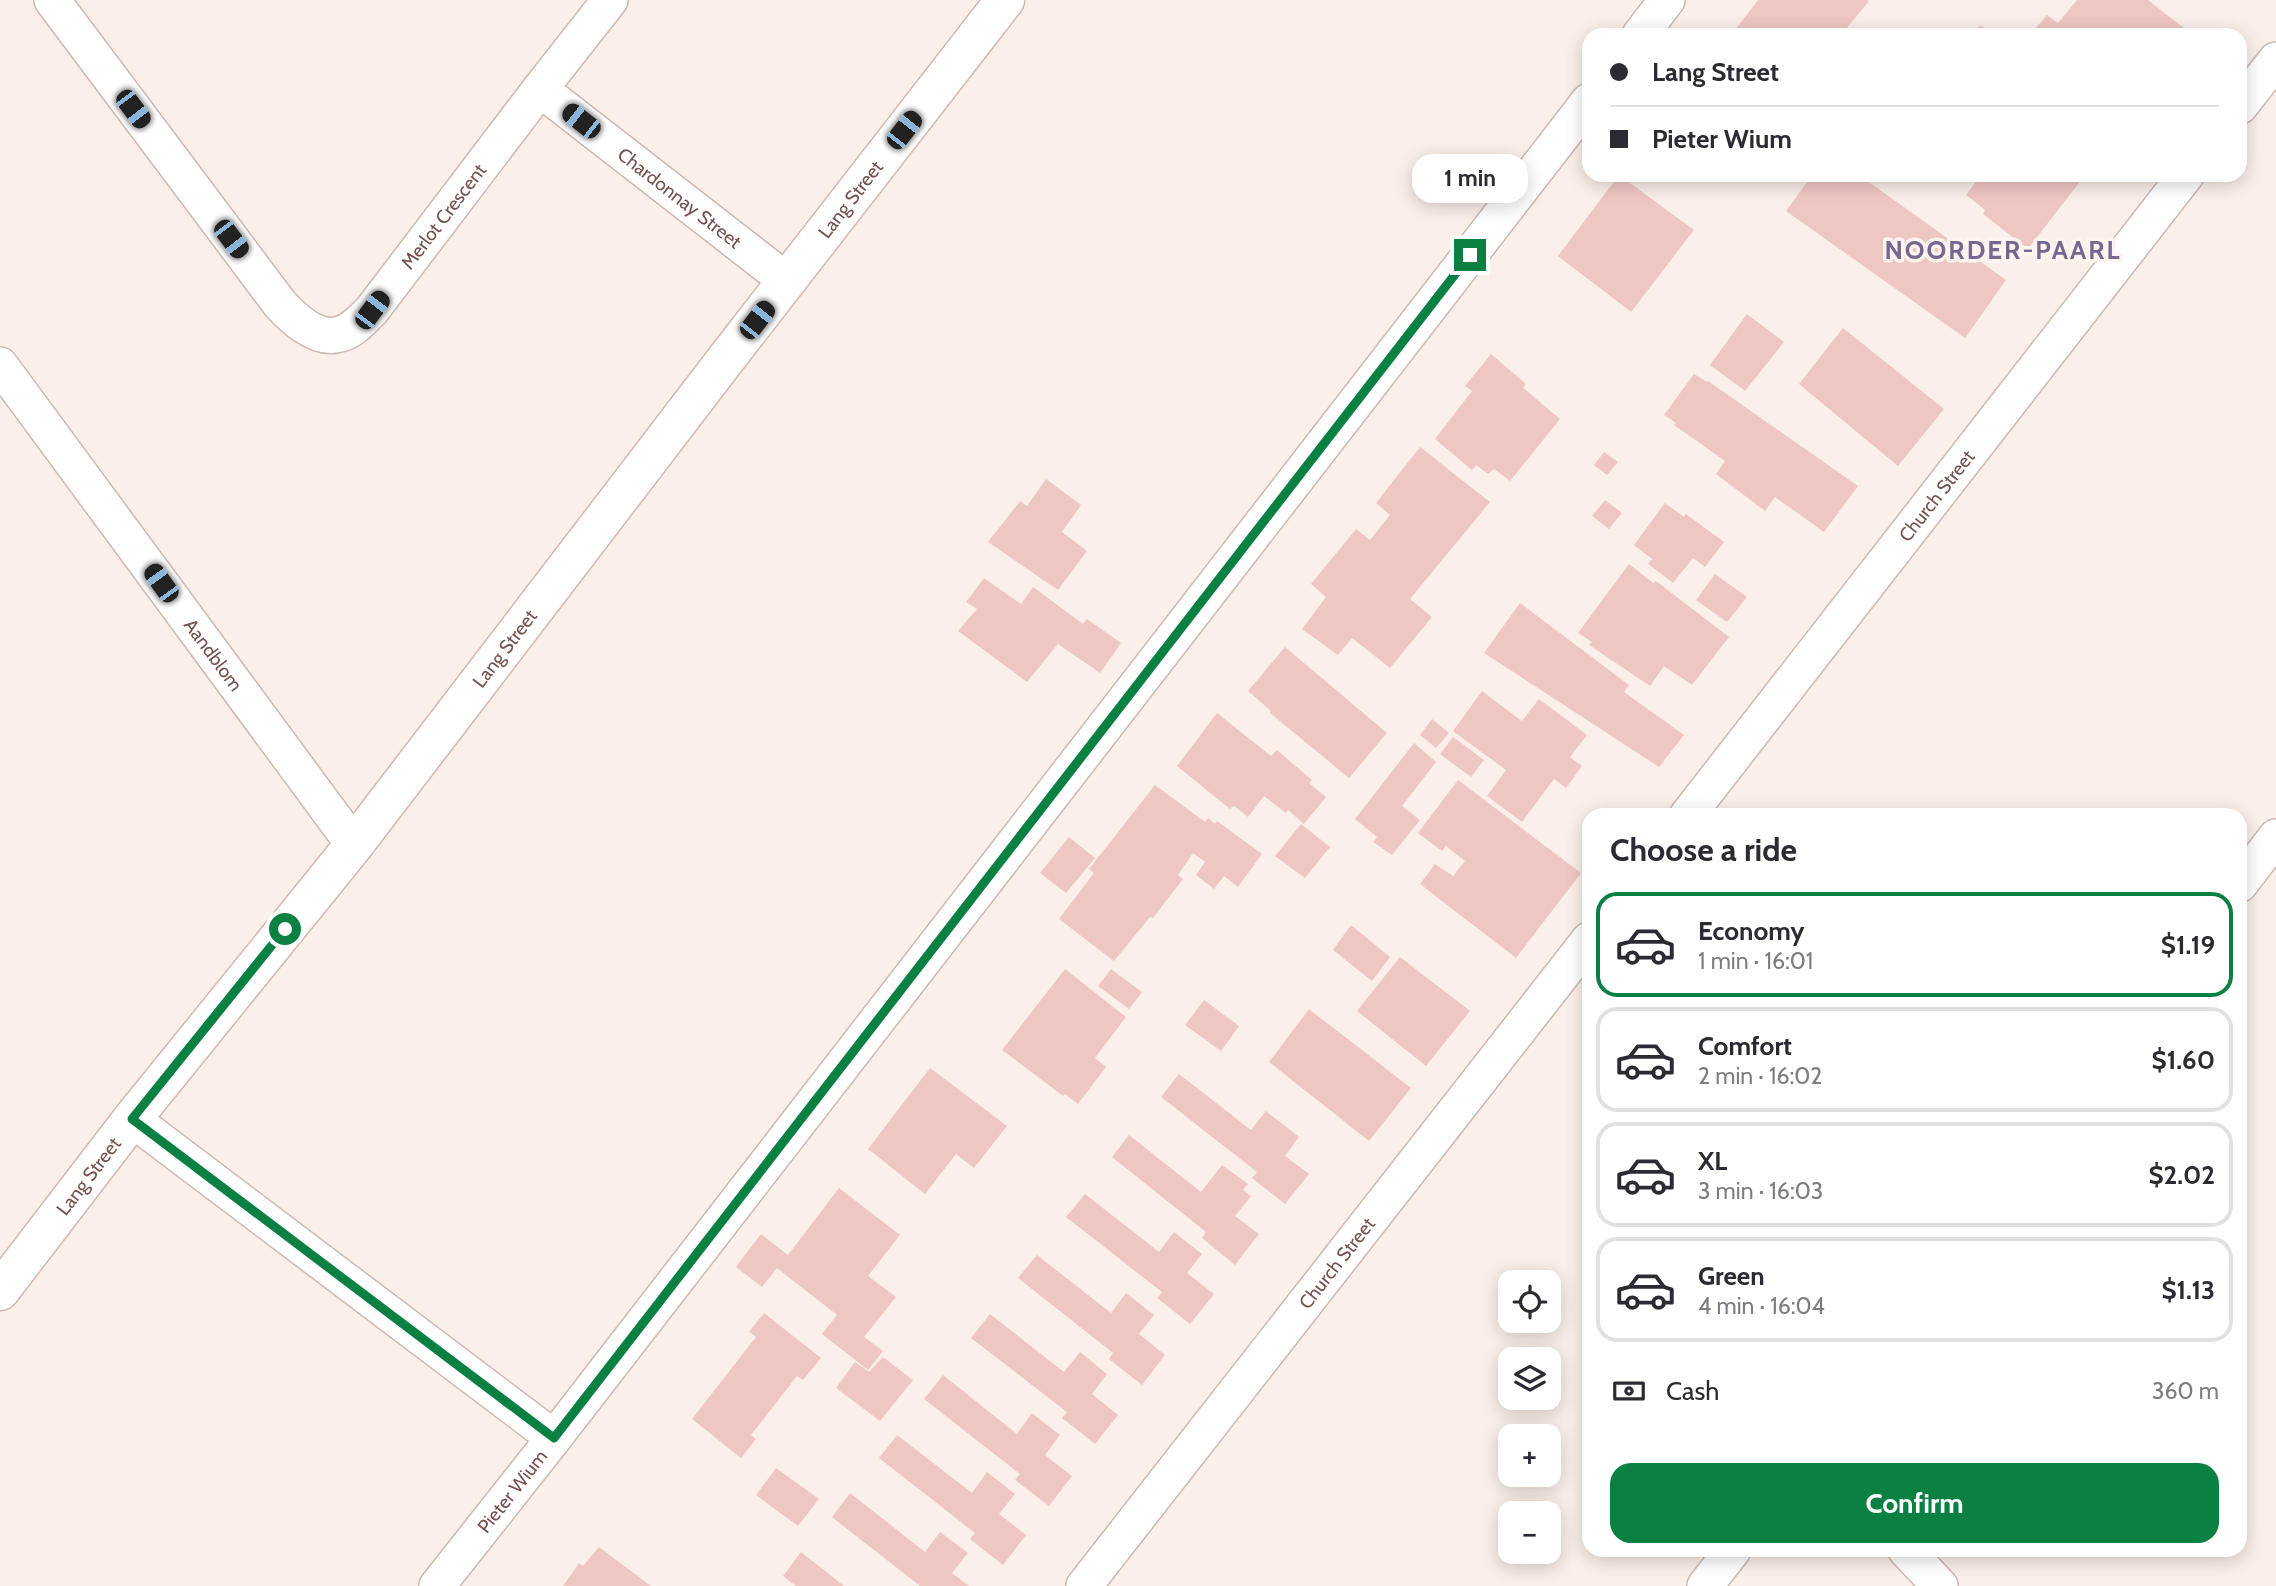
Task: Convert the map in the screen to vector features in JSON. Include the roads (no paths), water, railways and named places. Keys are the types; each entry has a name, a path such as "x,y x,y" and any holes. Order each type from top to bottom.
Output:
{"street":[{"name":"Merlot Crescent","path":"52,0 280,304 292,318 311,331 335,336 354,328 372,310 610,0"},
{"name":"Lang Street","path":"0,1291 132,1119 354,845 1005,0"},
{"path":"1645,28 1667,0"},
{"path":"2247,97 2276,60"},
{"name":"Chardonnay Street","path":"540,89 787,281"},
{"name":"Pieter Wium","path":"437,1586 1582,110"},
{"name":"Church Street","path":"1693,808 2181,182"},
{"name":"Aandblom","path":"0,365 354,845"},
{"path":"2247,875 2276,837"},
{"name":"Church Street","path":"1084,1586 1582,949"},
{"path":"132,1119 554,1438"},
{"path":"1705,1586 1728,1557"},
{"path":"1913,1557 1940,1586"}],"district":[{"name":"NOORDER-PAARL","path":"2003,250"}]}
